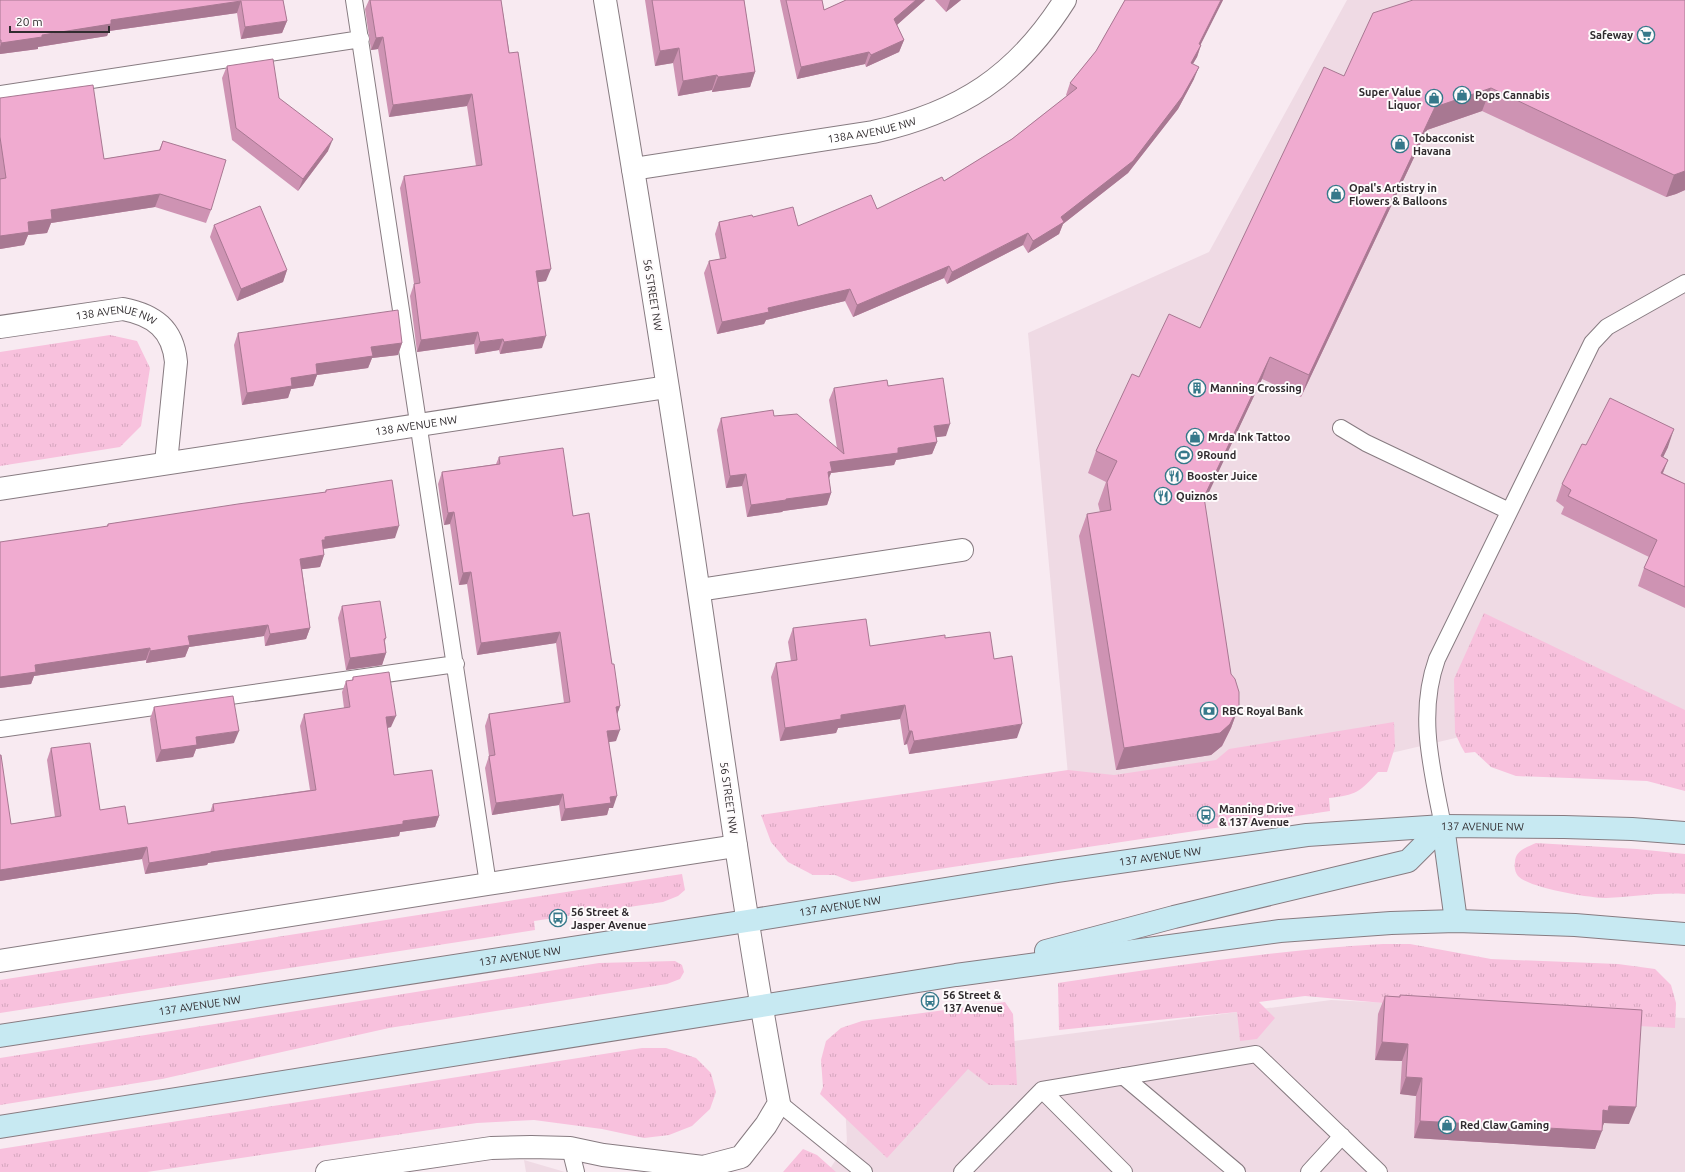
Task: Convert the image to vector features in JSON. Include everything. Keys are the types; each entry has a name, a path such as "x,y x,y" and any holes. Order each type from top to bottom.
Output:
{"main road":[{"name":"137 AVENUE NW","path":"0,1036 748,921 1058,871 1307,835 1443,826 1572,827 1685,833"},
{"path":"1443,826 1456,921"},
{"path":"956,975 1174,918 1408,861 1443,826"},
{"path":"0,1127 956,975 1280,931 1456,921 1575,925 1685,934"}],"street":[{"name":"56 STREET NW","path":"605,0 699,590 761,1006"},
{"name":"138A AVENUE NW","path":"633,169 873,132 899,126 926,117 956,104 984,88 1012,65 1034,44 1051,22 1065,0"},
{"name":"138 AVENUE NW","path":"0,327 123,309 142,314 166,330 175,351 176,362 166,463"},
{"name":"138 AVENUE NW","path":"0,489 420,426 667,387"},
{"path":"699,590 962,550"},
{"path":"0,961 736,846"},
{"path":"327,1172 490,1148 570,1148 603,1155 703,1168 741,1156 766,1125 779,1103 761,1006"}],"lane":[{"path":"354,0 420,426 488,884"},
{"path":"0,94 361,39"},
{"path":"1443,826 1431,761 1426,722 1432,673 1437,659 1592,343 1607,327 1685,283"},
{"path":"1341,428 1366,443 1509,511"},
{"path":"0,728 456,664"},
{"path":"962,1172 1042,1090 1256,1054 1379,1172"},
{"path":"1123,1076 1236,1172"},
{"path":"1042,1090 1124,1172"},
{"path":"779,1103 864,1172"},
{"path":"1309,1172 1342,1136"},
{"path":"570,1148 576,1172"}],"shaded area":[{"path":"1347,0 1685,0 1685,756 1511,725 1387,754 1070,797 1028,333 1209,252"},
{"path":"1331,1000 1685,1018 1685,1172 828,1172 847,1142 843,1063"},
{"path":"524,1160 565,1172 526,1172"}],"green space":[{"path":"110,335 137,341 150,368 141,426 120,447 0,466 0,352"},
{"path":"1484,613 1685,710 1685,791 1647,781 1516,776 1491,767 1475,752 1465,753 1455,733 1454,679"},
{"path":"1394,722 1395,747 1387,772 1378,772 1367,784 1352,794 1329,798 1330,811 852,882 835,875 813,875 788,862 771,842 761,815 1068,770 1114,775 1216,760 1229,749"},
{"path":"1536,843 1637,849 1685,854 1685,894 1598,898 1560,892 1534,884 1518,876 1515,871 1515,866 1516,858 1519,852"},
{"path":"682,874 685,890 678,896 663,902 534,921 535,930 0,1013 0,980"},
{"path":"1383,944 1410,944 1491,959 1618,964 1655,969 1671,985 1676,1003 1675,1028 1305,996 1259,1002 1275,1018 1257,1039 1240,1041 1237,1012 1059,1030 1058,983 1180,965 1301,950"},
{"path":"675,961 682,965 684,972 680,979 667,984 389,1028 162,1079 0,1105 0,1058 599,963"},
{"path":"1005,1002 1013,1014 1017,1085 989,1085 968,1069 887,1158 820,1094 823,1087 821,1060 826,1041 841,1028 862,1021"},
{"path":"642,1048 666,1048 696,1058 711,1073 716,1092 710,1109 692,1126 669,1135 644,1138 602,1129 534,1120 477,1123 147,1172 0,1172 0,1149"},
{"path":"803,1149 817,1155 836,1172 783,1172"}],"building":[{"path":"0,0 283,0 287,21 245,27 241,1 111,20 111,24 1,43"},
{"path":"370,0 501,0 509,53 518,52 551,269 536,271 546,336 504,342 503,339 480,342 478,332 421,340 414,284 420,283 404,176 482,165 472,94 393,105 383,37 376,38"},
{"path":"652,0 744,0 755,72 718,77 717,75 683,81 679,48 660,51"},
{"path":"786,0 822,0 824,10 846,0 916,0 894,19 904,40 871,55 869,52 801,67"},
{"path":"1125,0 1221,0 1199,44 1201,45 1191,63 1199,67 1182,97 1133,161 1061,217 1064,222 1033,241 1028,233 952,272 949,266 857,305 850,289 768,308 769,312 722,322 709,261 726,258 719,222 752,215 753,217 793,207 798,226 871,195 877,209 942,177 944,181 1012,139 1077,88 1070,83 1096,51"},
{"name":"Manning Crossing","path":"1413,0 1685,0 1685,171 1674,175 1491,88 1435,107 1309,375 1270,357 1204,497 1231,674 1235,679 1239,692 1239,706 1230,724 1220,733 1124,748 1087,514 1111,510 1107,482 1117,461 1096,451 1132,374 1139,377 1169,314 1200,328 1324,67 1344,76 1373,13"},
{"path":"273,59 279,98 333,139 303,179 236,128 227,66"},
{"path":"93,85 104,159 160,150 163,141 226,160 211,210 160,194 51,210 52,219 28,222 29,232 0,236 0,179 6,178 0,137 0,98"},
{"path":"260,206 287,270 241,289 214,225"},
{"path":"398,310 402,343 371,347 373,356 316,364 317,374 291,378 292,386 247,393 238,333"},
{"path":"943,378 950,424 934,426 937,442 898,448 898,453 830,462 832,471 828,472 831,493 751,505 746,474 730,476 721,418 773,410 774,416 797,414 844,454 834,388 887,380 888,386"},
{"path":"1610,398 1674,429 1661,456 1668,460 1661,473 1685,484 1685,587 1644,568 1657,540 1568,496 1571,490 1562,484 1582,444 1586,445"},
{"path":"563,448 573,516 589,513 612,664 614,664 620,706 616,707 620,730 607,731 617,796 610,797 611,803 565,809 563,794 496,803 489,756 495,755 489,714 570,702 560,632 481,643 471,572 463,573 454,512 448,513 442,472 500,464 499,457"},
{"path":"392,480 399,526 325,537 325,540 322,540 324,555 300,559 310,628 270,634 268,625 188,636 190,645 150,651 150,648 35,665 36,672 0,677 0,542 108,526 108,524 238,504 326,492 326,490"},
{"path":"380,601 386,638 384,639 386,653 350,658 342,606"},
{"path":"866,619 870,646 945,635 945,638 990,632 994,659 1012,656 1022,724 914,741 912,731 909,731 905,705 841,715 841,719 785,728 776,663 797,660 793,628"},
{"path":"389,672 396,716 386,717 394,775 432,770 439,816 403,821 403,824 211,852 149,863 147,847 0,870 0,755 11,824 61,816 51,748 90,743 100,810 125,806 128,824 214,811 213,804 316,790 304,714 350,707 346,681 353,680 353,677"},
{"path":"233,696 239,731 196,737 197,745 161,750 154,707"},
{"path":"1400,995 1642,1010 1636,1107 1609,1106 1608,1111 1603,1110 1602,1131 1420,1121 1422,1078 1406,1077 1408,1044 1382,1042 1385,996 1400,997"}],"place":[{"name":"Safeway","path":"1646,35"},
{"name":"Pops Cannabis","path":"1462,95"},
{"name":"Super Value Liquor","path":"1434,98"},
{"name":"Tobacconist Havana","path":"1400,144"},
{"name":"Opal's Artistry in Flowers & Balloons","path":"1336,194"},
{"name":"Manning Crossing","path":"1197,388"},
{"name":"Mrda Ink Tattoo","path":"1195,437"},
{"name":"9Round","path":"1184,455"},
{"name":"Booster Juice","path":"1174,476"},
{"name":"Quiznos","path":"1163,496"},
{"name":"RBC Royal Bank","path":"1209,711"},
{"name":"Manning Drive & 137 Avenue","path":"1206,815"},
{"name":"56 Street & Jasper Avenue","path":"558,918"},
{"name":"56 Street & 137 Avenue","path":"930,1001"},
{"name":"Red Claw Gaming","path":"1447,1125"}]}
